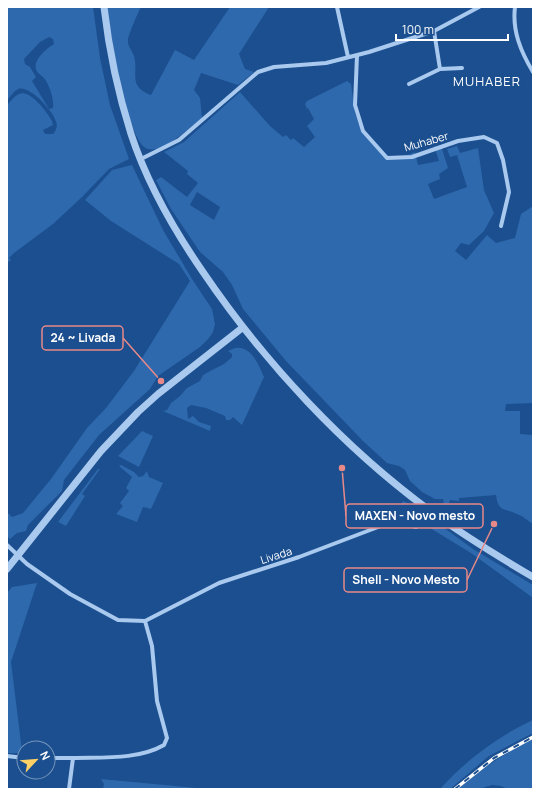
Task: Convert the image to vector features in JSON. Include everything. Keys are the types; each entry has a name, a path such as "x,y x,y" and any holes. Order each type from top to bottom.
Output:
{"street":[{"path":"104,7 117,87 131,135 153,187 185,246 242,328 332,426 386,475 432,512 533,577"},
{"path":"337,7 348,57"},
{"path":"141,159 179,140 258,72 274,67 326,63 357,55 434,31 479,7"},
{"path":"515,7 515,34 523,55 533,72"},
{"path":"434,31 440,69"},
{"name":"Muhaber","path":"357,55 356,105 359,118 363,131 387,158 412,157 458,141 484,137 497,143 503,160 509,192 501,226"},
{"path":"409,84 440,69 462,68"},
{"path":"7,569 101,451 138,412 158,394 242,328"},
{"name":"Livada","path":"7,545 27,564 70,594 118,620 145,621 219,583 299,557 386,524 404,523 416,527"},
{"path":"56,758 103,758 156,750 164,745 167,738 158,702 152,646 145,621"},
{"path":"69,789 73,758"}],"shaded area":[{"path":"7,7 93,7 100,58 110,105 129,159 109,169 53,224 14,253 9,258 11,260 7,263 7,105 19,94 23,93 28,95 38,102 52,121 53,125 43,130 45,134 53,134 57,125 51,112 41,100 29,91 18,89 7,100","holes":["49,37 53,39 54,44 41,55 36,66 38,73 46,81 51,93 53,108 49,109 32,81 36,77 30,67 25,64 24,59 40,42"]},
{"path":"107,7 141,7 128,41 134,56 136,83 139,88 151,95 175,50 194,60 230,7 269,7 239,54 245,69 254,72 238,85 201,73 194,90 200,98 202,118 169,143 162,147 148,149 140,142 133,128 127,108 116,61"},
{"path":"347,81 351,84 355,113 359,124 387,155 398,157 415,152 418,165 439,161 434,146 442,149 448,168 439,174 440,179 428,184 434,199 467,187 457,155 450,157 447,149 457,146 460,153 478,148 484,190 494,213 484,231 469,245 461,243 455,251 466,260 487,235 496,243 515,238 521,214 533,206 533,403 506,404 505,411 520,411 520,434 533,435 533,524 519,515 502,509 498,504 496,495 459,498 459,501 450,500 449,503 444,504 443,499 435,499 422,492 410,481 405,470 399,466 387,463 363,441 286,361 243,309 232,285 223,272 200,252 171,209 156,180 161,177 187,197 198,183 187,174 188,171 164,152 184,142 240,92 270,126 283,137 286,135 291,140 293,138 304,147 315,137 307,126 314,119 305,104 307,101","holes":["197,192 220,207 214,220 190,205"]},
{"path":"132,165 163,230 212,309 215,324 213,332 200,347 158,376 150,389 99,435 64,480 62,491 28,525 26,531 17,533 10,539 7,536 7,512 12,517 23,513 51,479 87,428 106,408 134,371 190,281 179,264 111,221 85,200 112,170"},
{"path":"235,348 246,350 254,357 264,377 242,425 233,417 230,420 226,420 225,416 206,408 191,405 187,408 188,419 193,416 199,422 211,426 210,431 163,411 167,410 171,403 187,388 200,381 203,375 224,364 232,357 232,354 228,351"},
{"path":"142,431 153,436 139,467 118,456"},
{"path":"121,465 134,472 139,477 143,476 147,471 149,477 163,483 151,509 143,507 137,522 116,514 123,506 120,503 129,491 126,488 132,477 119,466"},
{"path":"98,469 100,469 82,494 85,496 66,526 58,522"},
{"path":"403,501 414,506 473,549 533,585 533,598 471,553 407,514 401,504"},
{"path":"37,583 11,662 21,740 16,740 16,753 7,753 7,593 12,587"},
{"path":"533,720 533,733 489,756 450,789 440,789 461,768 495,741"},
{"path":"533,739 533,789 508,789 501,786 492,785 479,789 458,789 494,761"},
{"path":"101,779 207,789 103,789 104,784"}],"railway":[{"path":"455,789 494,758 533,737"}],"place":[{"name":"24 ~ Livada","path":"161,381"},
{"name":"MAXEN - Novo mesto","path":"342,468"},
{"name":"Shell - Novo Mesto","path":"494,524"}],"district":[{"name":"MUHABER","path":"487,81"}]}
